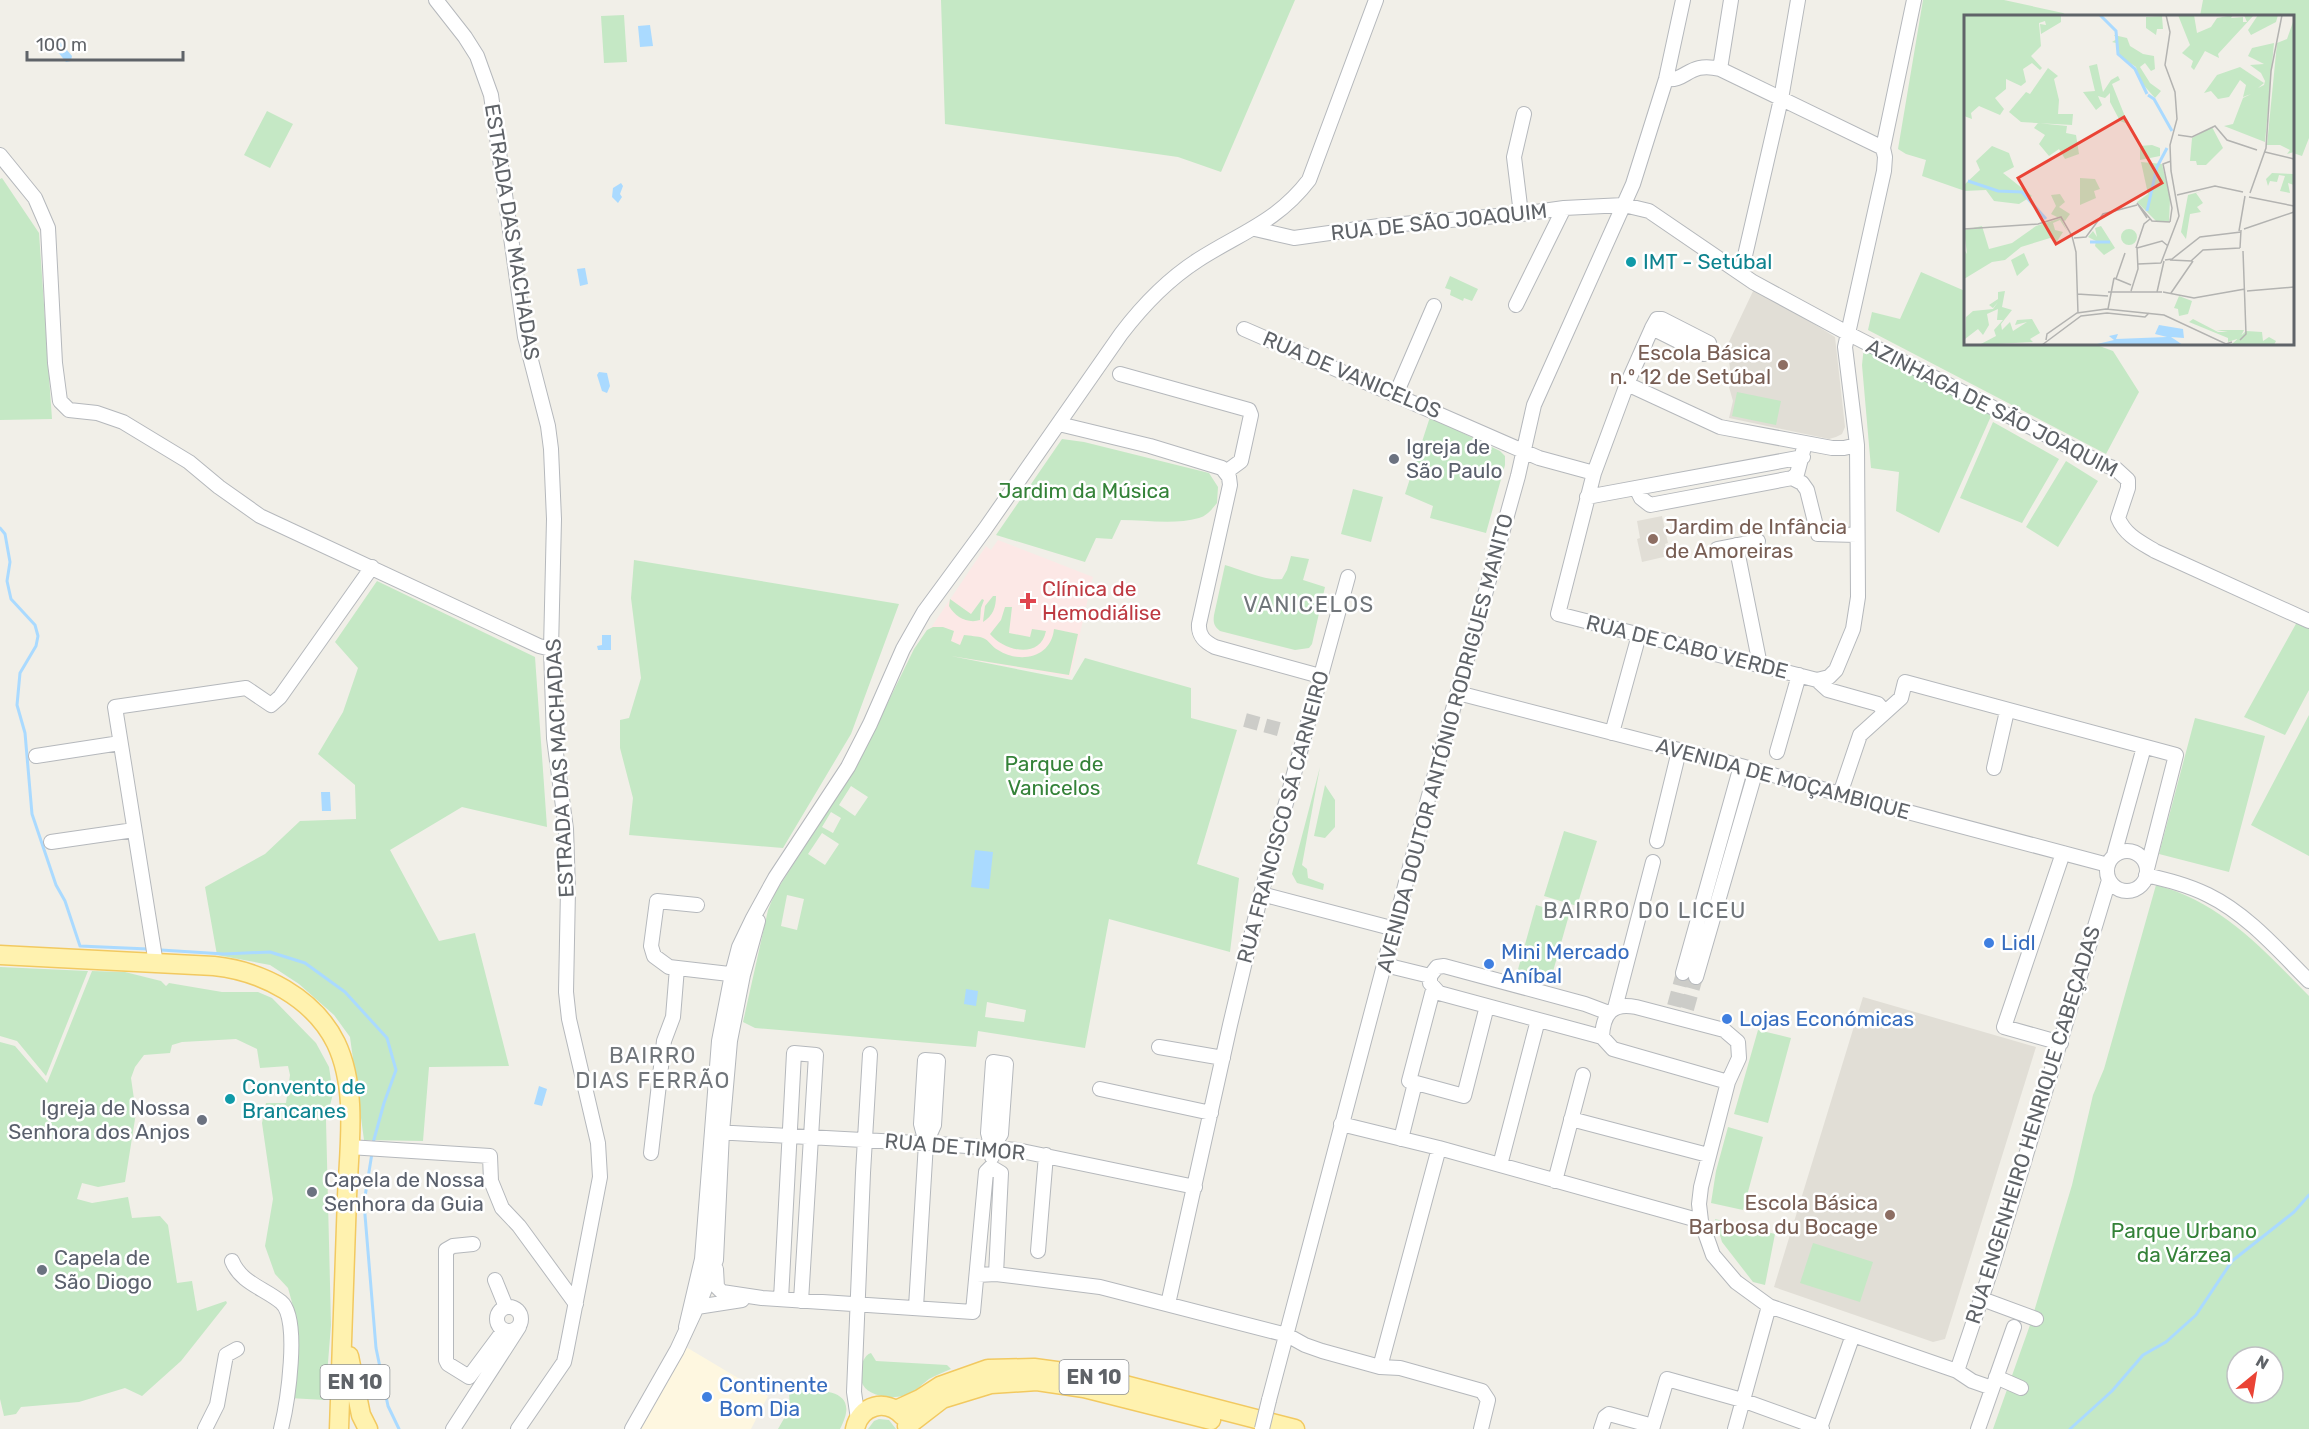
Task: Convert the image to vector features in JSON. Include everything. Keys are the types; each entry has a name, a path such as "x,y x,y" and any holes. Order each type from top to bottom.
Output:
{"main road":[{"name":"EN 10","path":"0,955 214,966 239,970 267,980 281,988 309,1009 335,1042 344,1065 349,1098 344,1334 339,1429"},
{"name":"EN 10","path":"344,1334 361,1415 368,1429"},
{"name":"EN 10","path":"896,1410 920,1399 940,1386 988,1369 1034,1368 1086,1375 1295,1429"},
{"name":"EN 10","path":"908,1427 942,1399 992,1384 1037,1381 1084,1388 1248,1429"},
{"path":"857,1424 867,1409 881,1406 896,1410 908,1427"}],"street":[{"name":"ESTRADA DAS MACHADAS","path":"436,0 465,37 486,76 495,111 525,337 548,426 554,519 551,649 554,738 566,829 568,889 567,1000 569,1019 598,1143 600,1177 564,1362 518,1429"},
{"path":"686,1327 702,1259 738,974 739,947 767,893 848,767 903,649 924,612 1140,308 1163,285 1205,256 1273,217 1298,195 1309,180 1377,0"},
{"name":"AVENIDA DOUTOR ANTÓNIO RODRIGUES MANITO","path":"1262,1429 1341,1124 1537,397 1633,183 1666,79 1683,0"},
{"path":"1719,69 1731,0"},
{"path":"1741,273 1781,99 1798,0"},
{"path":"1816,680 1829,677 1836,670 1853,629 1858,597 1857,445 1845,347 1884,171 1883,148 1914,0"},
{"path":"1666,79 1675,80 1699,67 1719,69 1883,148"},
{"path":"1521,214 1514,157 1524,114"},
{"path":"0,155 35,198 48,228 55,363 60,400 69,410 97,413 123,422 189,462 260,516 539,646 551,649"},
{"path":"1624,205 1648,211 1741,273 1849,334"},
{"name":"RUA DE SÃO JOAQUIM","path":"1254,229 1294,238 1379,226 1521,214 1564,208 1624,205"},
{"path":"1516,305 1564,208"},
{"path":"1396,394 1434,306"},
{"path":"1652,328 1627,384 1587,497 1803,457"},
{"name":"RUA DE VANICELOS","path":"1244,329 1539,458 1594,473"},
{"name":"AZINHAGA DE SÃO JOAQUIM","path":"1849,334 2116,469 2128,480 2128,488 2118,518 2122,528 2136,540 2155,551 2309,621"},
{"path":"1120,374 1249,410 1251,416 1241,461 1226,472"},
{"path":"1627,384 1720,427 1840,448 1857,445"},
{"path":"1059,424 1217,465 1226,472 1230,485 1199,624 1200,633 1207,642 1215,647 1320,676"},
{"path":"1636,488 1641,498 1650,505 1792,478 1797,474 1803,457 1804,443"},
{"path":"1792,478 1801,482 1807,490 1818,534 1857,535"},
{"name":"RUA DE CABO VERDE","path":"1587,497 1558,614 1816,680 1828,690 1878,704 1885,712"},
{"path":"1717,549 1758,541"},
{"path":"1736,545 1760,666"},
{"path":"156,964 115,707 246,688 271,705 280,697 372,567"},
{"name":"RUA FRANCISCO SÁ CARNEIRO","path":"1168,1304 1262,894 1348,577"},
{"path":"1612,733 1639,635"},
{"path":"1778,752 1799,675"},
{"path":"1840,794 1860,735 1900,698 1905,682 2176,755 2147,872 2140,885 2129,890 2118,888 2109,880 2111,860 2144,747"},
{"name":"AVENIDA DE MOÇAMBIQUE","path":"1458,693 2063,853 2111,860"},
{"path":"1994,768 2007,711"},
{"path":"36,756 120,743"},
{"path":"1657,841 1679,751"},
{"path":"1741,766 1689,975 1756,770"},
{"path":"51,842 134,830"},
{"path":"2111,860 2120,852 2132,851 2142,858 2147,872"},
{"path":"2061,1043 2004,1027 2063,853"},
{"path":"1653,862 1612,1010 1603,1026 1602,1037 1606,1044 1620,1053 1728,1082"},
{"path":"2147,872 2196,890 2225,904 2258,930 2309,981"},
{"name":"RUA ENGENHEIRO HENRIQUE CABEÇADAS","path":"1957,1371 1982,1299 2109,880"},
{"path":"1262,894 1395,929"},
{"path":"697,905 657,901 652,951 657,960 669,967 738,974"},
{"path":"1385,964 1432,983 1446,996 1602,1037"},
{"path":"1487,1006 1464,1096 1409,1081 1437,967 1444,966 1612,1010 1625,1005 1674,1010 1694,1022 1724,1030 1738,1042 1740,1058 1728,1082 1708,1155 1700,1195 1701,1221 1713,1255 1724,1270 1751,1295 1769,1306 1957,1371 1972,1381 2021,1388"},
{"path":"651,1154 664,1041 673,1017 677,968"},
{"path":"1674,1010 1694,1022"},
{"path":"1500,1165 1538,1020"},
{"path":"1159,1047 1223,1058"},
{"path":"781,1299 794,1053 816,1055 801,1301"},
{"path":"857,1424 854,1392 857,1303 870,1054"},
{"path":"916,1307 926,1143 921,1124 925,1060 938,1061 934,1125 926,1143"},
{"path":"717,1132 716,1260 719,1291 762,1298 973,1312 986,1172 991,1167 992,1148 988,1132 993,1062 1006,1064 1001,1134 992,1148"},
{"path":"1555,1181 1583,1075"},
{"path":"1401,1139 1415,1083"},
{"path":"1100,1089 1211,1113"},
{"path":"1571,1119 1708,1155"},
{"path":"1341,1124 1439,1148 1701,1221"},
{"name":"RUA DE TIMOR","path":"717,1132 992,1148 1046,1155 1195,1187"},
{"path":"349,1147 489,1156 491,1181 502,1208 519,1226 576,1304"},
{"path":"1380,1367 1439,1148"},
{"path":"1038,1251 1046,1155"},
{"path":"991,1167 1002,1173 996,1274"},
{"path":"785,1224 806,1225"},
{"path":"473,1244 453,1245 446,1250 447,1364 468,1377 504,1330"},
{"path":"632,1429 662,1379 712,1274 716,1260"},
{"path":"232,1261 241,1276 285,1305 290,1316 291,1370 280,1429"},
{"path":"977,1275 996,1274 1100,1287 1287,1335 1322,1351 1380,1367 1400,1368 1485,1394 1488,1400 1481,1429"},
{"path":"495,1280 506,1307"},
{"path":"697,1307 762,1298"},
{"path":"1982,1299 2036,1318"},
{"path":"1735,1429 1769,1306"},
{"path":"453,1429 519,1327 522,1320 520,1312 513,1307 506,1307 499,1312 496,1320 504,1330 512,1331 519,1327"},
{"path":"1978,1429 2014,1327"},
{"path":"1601,1429 1605,1417 1609,1414 1652,1427 1667,1379 1742,1400 1821,1429 1854,1335"},
{"path":"205,1429 217,1405 226,1355 237,1349"},
{"path":"854,1392 874,1407"}],"shaded area":[{"name":"Escola Básica n.º 12 de Setúbal","path":"1755,287 1835,337 1845,427 1842,434 1829,439 1729,418 1733,401 1729,387 1732,384 1727,346"},
{"name":"Jardim de Infância de Amoreiras","path":"1662,516 1668,543 1665,544 1668,556 1642,562 1637,539 1640,538 1637,521"},
{"path":"998,540 1093,577 1070,677 916,650 986,546 991,550"},
{"name":"Escola Básica Barbosa du Bocage","path":"1863,997 2036,1047 1945,1339 1933,1342 1774,1287"},
{"name":"Continente Bom Dia","path":"686,1347 768,1396 751,1429 641,1429"}],"green space":[{"path":"941,0 1295,0 1221,172 1178,157 945,124"},
{"path":"1923,0 2004,0 2066,15 1964,15 1964,191 1922,176 1926,160 1898,149"},
{"path":"2203,0 2309,0 2309,138 2302,156 2294,153 2294,15 2200,15"},
{"path":"624,15 627,62 604,63 601,16"},
{"path":"267,111 293,124 270,168 244,155"},
{"path":"2,178 39,233 52,419 0,420 0,179"},
{"path":"1921,272 1964,291 1964,345 2097,345 2113,351 2139,392 2106,454 1868,330 1872,312 1900,319"},
{"path":"1450,276 1478,289 1472,301 1464,298 1463,301 1450,295 1451,290 1445,288"},
{"path":"1864,346 1992,414 1939,533 1896,511 1899,472 1871,468 1862,365"},
{"path":"1737,392 1781,401 1776,425 1732,416"},
{"path":"1430,417 1500,451 1505,456 1505,465 1486,533 1430,518 1433,506 1405,494"},
{"path":"1993,422 2059,459 2022,523 1960,498"},
{"name":"Jardim da Música","path":"1062,439 1084,442 1209,473 1218,487 1217,503 1204,516 1190,520 1170,522 1121,520 1112,539 1096,538 1085,562 996,535"},
{"path":"2066,461 2098,481 2058,547 2026,527"},
{"path":"1353,489 1383,497 1371,542 1341,534"},
{"path":"1291,556 1309,559 1303,580 1325,587 1312,644 1309,648 1295,650 1220,631 1214,624 1214,615 1225,565 1261,577 1282,579"},
{"path":"634,560 899,604 851,734 783,848 629,835 633,798 620,748 620,720 629,718 641,678 631,598"},
{"path":"377,581 535,657 547,827 462,807 390,850 439,941 475,933 509,1066 429,1067 423,1141 364,1140 350,1037 334,1015 299,984 270,965 217,955 205,887 265,854 300,821 356,819 355,785 318,754 343,712 358,668 335,642"},
{"path":"993,596 996,596 993,611 983,622 985,606"},
{"path":"950,599 971,614 982,599 984,600 980,620 971,621 958,616 949,606"},
{"path":"1005,607 1012,607 1009,633 1030,637 1032,629 1046,631 1037,646 1021,650 1012,648 996,640 990,634 1001,620"},
{"path":"2297,622 2309,628 2309,690 2285,735 2244,717"},
{"name":"Parque de Vanicelos","path":"933,627 943,627 954,631 951,641 960,645 964,635 981,637 996,649 1016,657 1033,656 1041,652 1052,639 1054,629 1078,634 1069,675 951,656 1072,680 1085,658 1191,688 1191,718 1237,730 1197,864 1239,878 1230,952 1109,919 1085,1048 978,1031 976,1047 755,1028 743,1022 768,910 775,893 846,782 867,745 914,649 927,630","holes":["851,786 868,797 855,816 839,805","831,812 841,818 833,833 822,827","822,833 839,844 825,865 808,854","787,895 804,899 797,930 781,926","987,1002 1026,1010 1024,1022 985,1017"]},
{"path":"2309,715 2309,856 2251,825"},
{"path":"2195,718 2265,736 2229,872 2159,854"},
{"path":"1320,767 1302,865 1307,869 1308,878 1324,884 1323,890 1297,883 1292,874"},
{"path":"1325,785 1335,800 1335,827 1325,838 1314,836"},
{"path":"1564,831 1597,841 1577,906 1544,896"},
{"name":"Parque Urbano da Várzea","path":"2156,885 2201,903 2221,915 2258,945 2309,996 2309,1429 1993,1429 2030,1325 2072,1185 2093,1095 2104,1069"},
{"path":"1536,905 1569,915 1550,982 1517,973"},
{"path":"0,967 88,971 46,1076 17,1041 0,1036"},
{"path":"92,971 125,972 161,981 166,986 169,983 222,992 258,992 272,998 316,1043 329,1067 333,1094 326,1120 331,1325 325,1400 289,1398 296,1317 288,1288 275,1274 265,1246 273,1199 262,1123 266,1103 286,1103 290,1075 288,1066 260,1068 257,1049 236,1039 182,1042 172,1045 170,1053 144,1055 135,1067 131,1078 136,1113 125,1182 98,1187 82,1183 77,1199 92,1203 128,1197 132,1218 160,1216 168,1225 177,1283 192,1281 197,1311 226,1301 227,1303 181,1361 142,1396 125,1388 79,1402 21,1407 16,1414 4,1416 0,1399 0,1042 15,1046 47,1083"},
{"path":"1758,1030 1791,1038 1768,1123 1734,1114"},
{"path":"1728,1127 1763,1137 1743,1210 1711,1203 1716,1171"},
{"path":"1715,1219 1775,1234 1765,1285 1753,1282 1722,1242"},
{"path":"1813,1243 1873,1262 1860,1302 1800,1283"},
{"path":"871,1353 876,1361 947,1365 951,1369 929,1379 906,1395 881,1396 866,1389 861,1381 863,1362"},
{"path":"794,1390 827,1392 836,1394 842,1399 846,1406 840,1429 778,1429 790,1408 789,1392"},
{"path":"889,1420 896,1429 868,1429 874,1421"}],"water":[{"path":"650,25 653,46 640,47 638,26"},
{"path":"60,42 72,56 71,61 66,62 54,47"},
{"path":"621,183 622,197 618,203 612,197 613,188"},
{"path":"585,268 588,284 580,286 577,269"},
{"path":"599,372 607,373 610,386 607,393 602,391 597,375"},
{"path":"602,635 611,635 611,650 598,650 597,646 602,645"},
{"path":"321,792 330,792 331,811 322,811"},
{"path":"975,850 993,852 989,889 971,887"},
{"path":"966,989 978,991 976,1006 964,1004"},
{"path":"539,1086 547,1089 542,1106 534,1104"}],"waterway":[{"path":"0,528 5,534 10,562 7,581 11,599 35,625 38,636 36,646 20,673 17,705 25,733 32,814 56,885 65,901 80,946 148,949"},
{"path":"161,950 224,954 270,952 305,963 345,992 387,1038 396,1070 373,1143"},
{"path":"372,1153 364,1203 376,1348 388,1406 399,1429"},
{"path":"2070,1429 2112,1391 2143,1355 2166,1342 2196,1315 2232,1261 2294,1212 2309,1195"}],"tunnel":[{"path":"1245,720 1282,730"},
{"path":"1674,1006 1683,973"},
{"path":"1687,1009 1696,977"}],"place":[{"name":"IMT - Setúbal","path":"1631,262"},
{"name":"Escola Básica n.º 12 de Setúbal","path":"1783,365"},
{"name":"Igreja de São Paulo","path":"1394,459"},
{"name":"Jardim de Infância de Amoreiras","path":"1653,539"},
{"name":"Clínica de Hemodiálise","path":"1028,601"},
{"name":"Lidl","path":"1989,943"},
{"name":"Mini Mercado Aníbal","path":"1489,964"},
{"name":"Lojas Económicas","path":"1727,1019"},
{"name":"Convento de Brancanes","path":"230,1099"},
{"name":"Igreja de Nossa Senhora dos Anjos","path":"202,1120"},
{"name":"Capela de Nossa Senhora da Guia","path":"312,1192"},
{"name":"Escola Básica Barbosa du Bocage","path":"1890,1215"},
{"name":"Capela de São Diogo","path":"42,1270"},
{"name":"Continente Bom Dia","path":"707,1397"}],"district":[{"name":"VANICELOS","path":"1309,604"},
{"name":"BAIRRO DO LICEU","path":"1645,910"},
{"name":"BAIRRO DIAS FERRÃO","path":"653,1068"}]}
